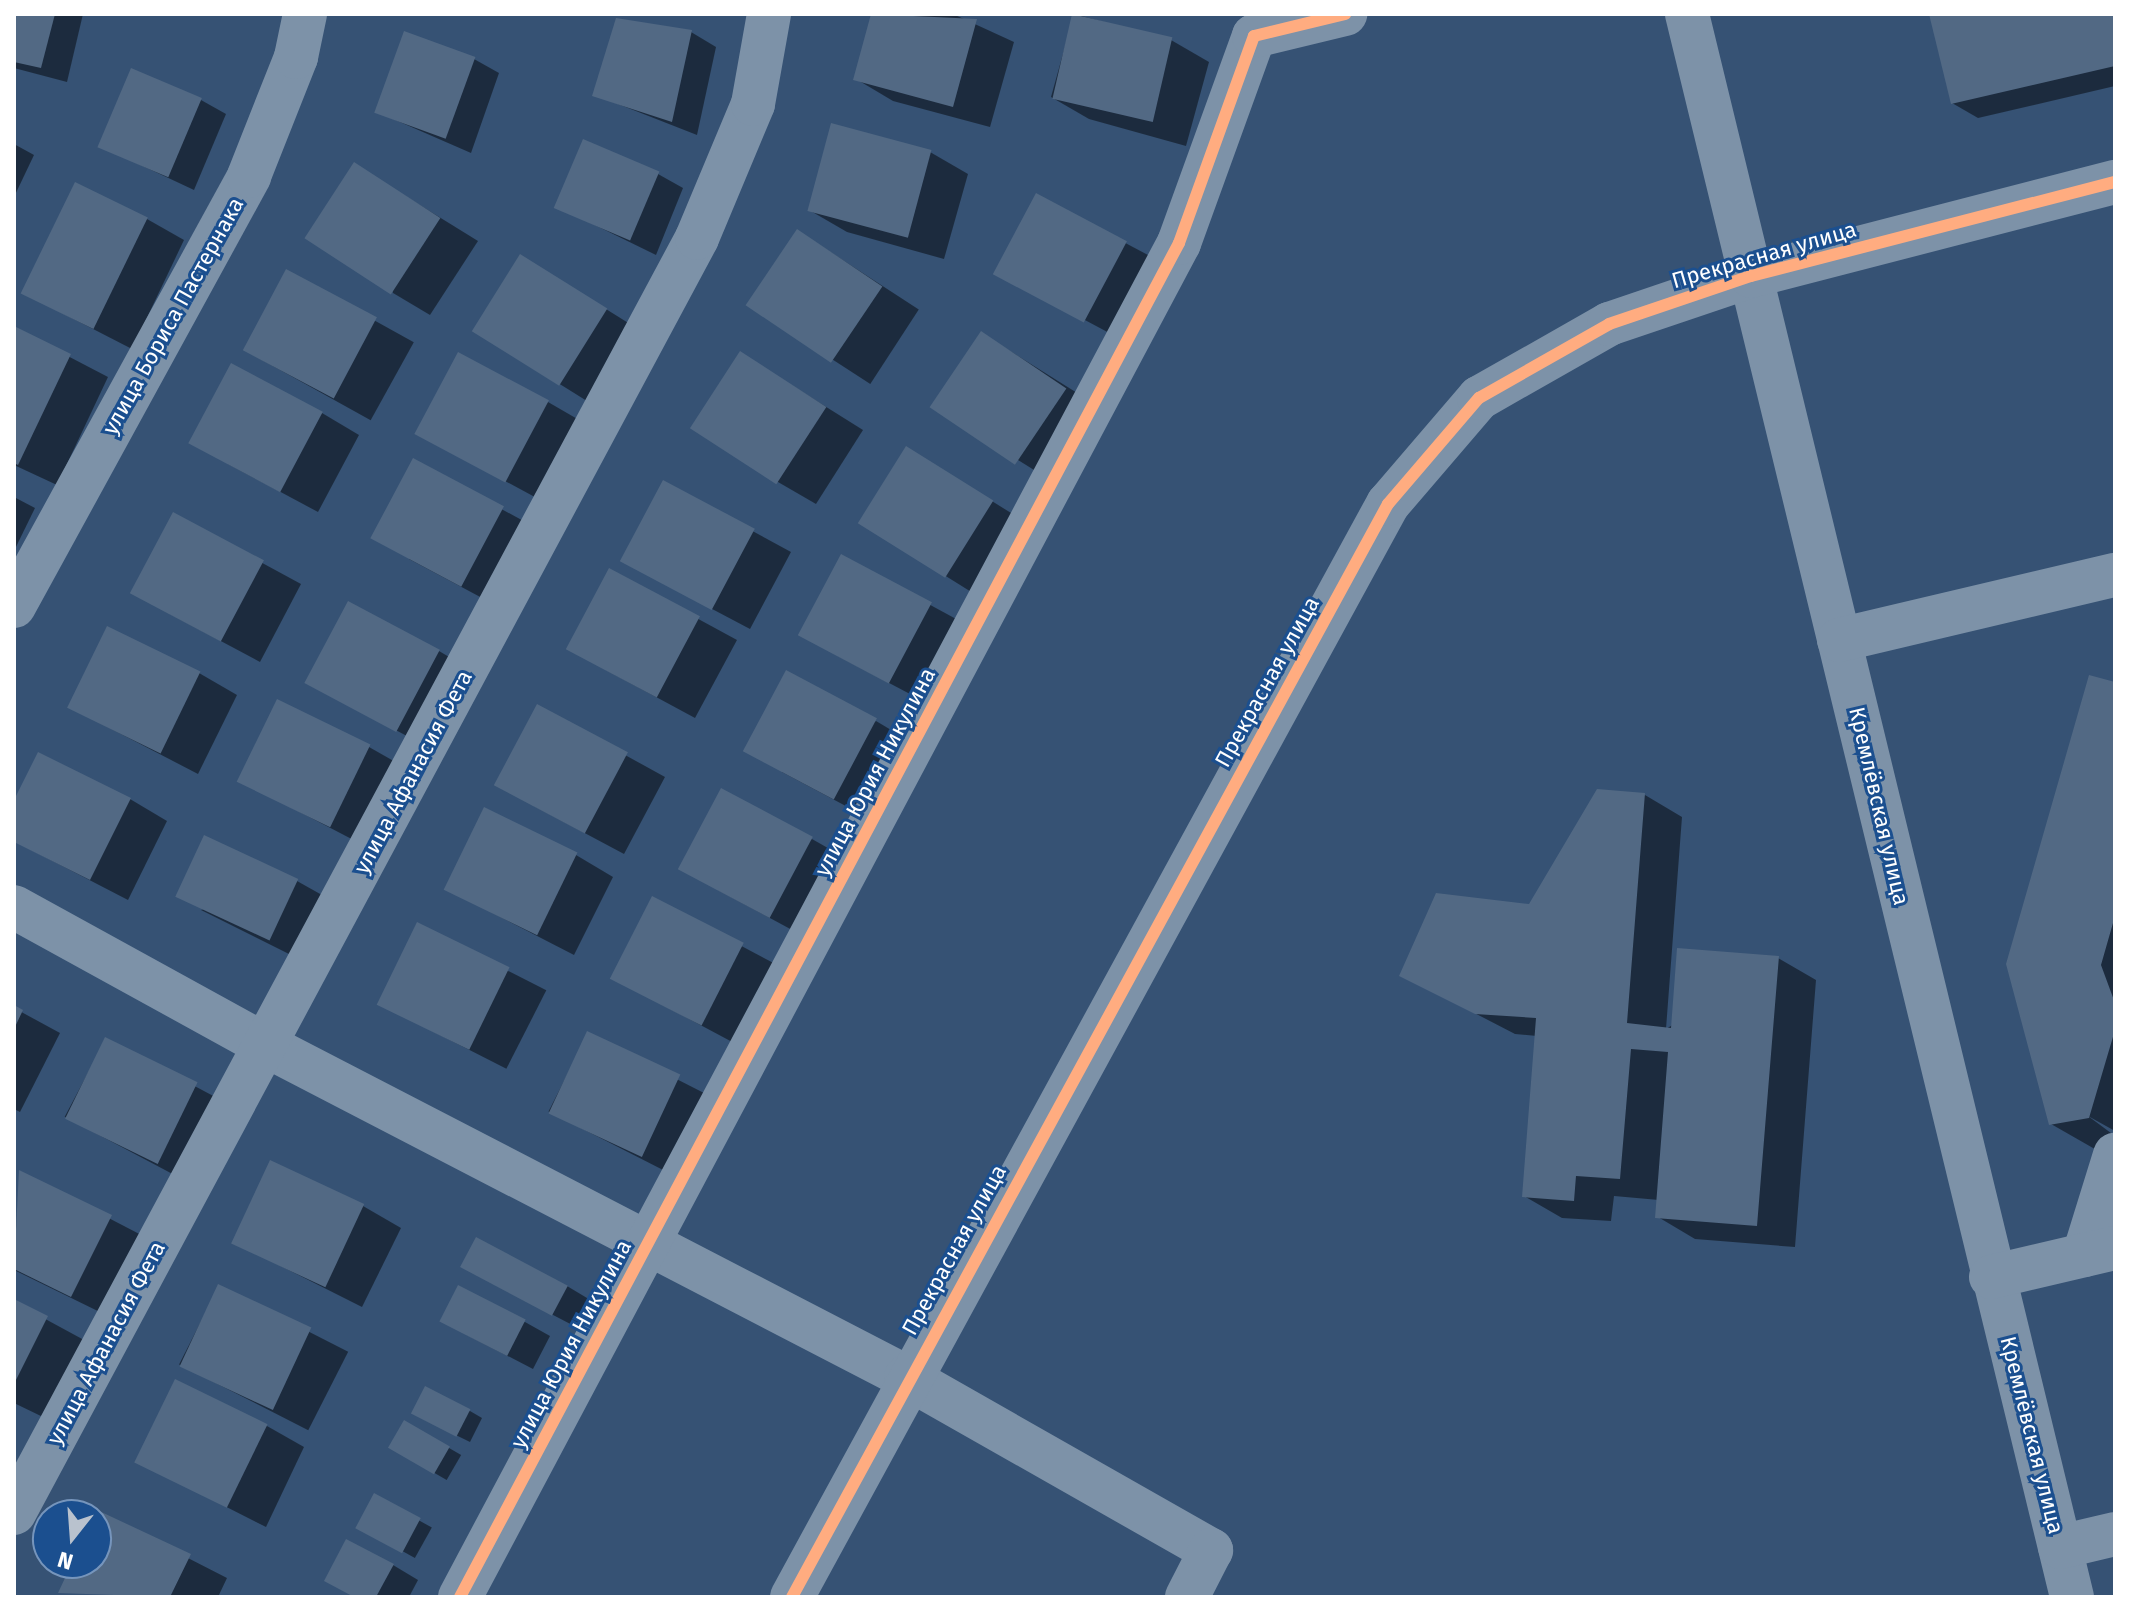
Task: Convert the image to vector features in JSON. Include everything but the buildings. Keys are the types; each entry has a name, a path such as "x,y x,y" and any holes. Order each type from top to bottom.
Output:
{"street":[{"name":"улица Бориса Пастернака","path":"14,606 249,176 296,57 305,14"},
{"name":"улица Афанасия Фета","path":"14,1513 267,1046 697,238 753,104 769,14"},
{"name":"улица Юрия Никулина","path":"460,1597 1179,243 1251,25 1345,14"},
{"name":"Кремлёвская улица","path":"1687,14 1991,1277 2072,1597"},
{"name":"Прекрасная улица","path":"792,1597 906,1377 1388,504 1479,398 1609,324 1751,276 2115,182"},
{"path":"1839,640 2115,575"},
{"path":"14,907 267,1046 906,1377 1211,1550 1187,1597"},
{"path":"1991,1277 2099,1252 2115,1155"},
{"path":"2060,1547 2115,1534"}],"cycle path":[{"path":"460,1597 1179,243 1254,36 1345,14"},
{"path":"792,1597 1388,504 1479,398 1609,324 1751,276 2115,182"}]}
